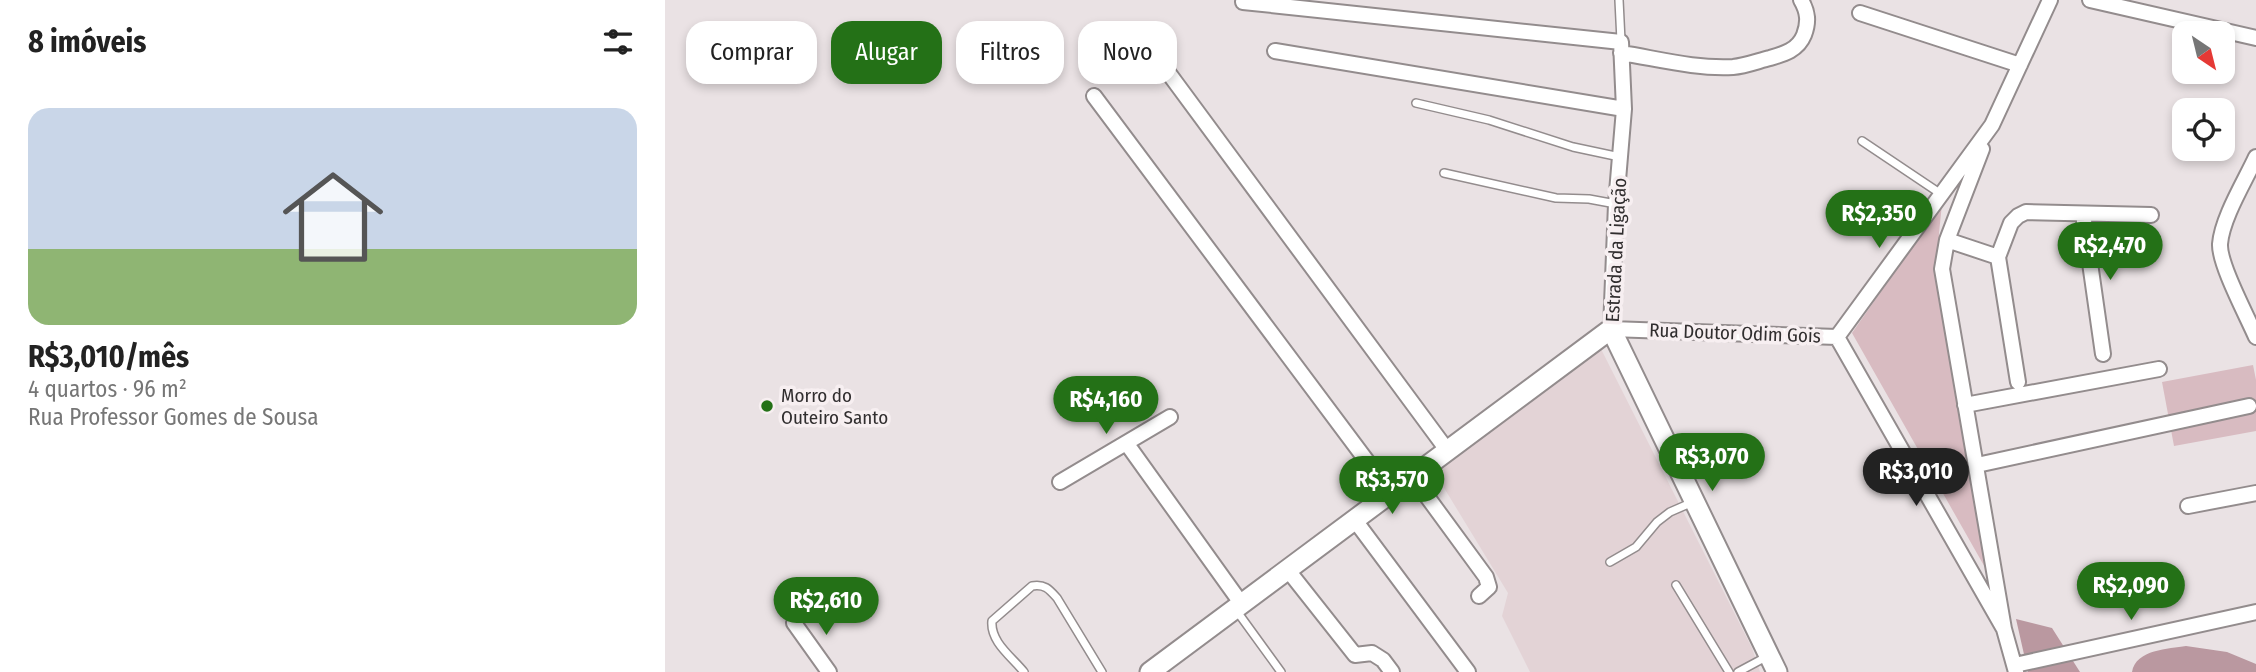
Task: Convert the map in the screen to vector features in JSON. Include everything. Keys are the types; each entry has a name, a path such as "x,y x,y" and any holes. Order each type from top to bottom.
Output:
{"street":[{"path":"1243,2 1621,47 1695,66 1736,67 1786,54 1795,48 1802,40 1807,27 1808,12 1801,0"},
{"name":"Rua Doutor Odim Gois","path":"1611,329 1837,337 1992,125 2050,0"},
{"path":"2091,0 2256,38"},
{"path":"1860,13 2020,65"},
{"name":"Estrada da Ligação","path":"1621,47 1624,109 1616,204 1611,329 1774,663"},
{"path":"1275,51 1624,109"},
{"path":"1177,84 1447,450"},
{"path":"1094,96 1390,492"},
{"path":"1992,125 1960,202 1947,240 1942,269 2004,629 2015,669 2256,612"},
{"path":"2256,157 2230,212 2220,246 2224,262 2256,337"},
{"path":"2018,382 1998,257 2011,223 2027,212 2151,215"},
{"path":"2083,215 2103,354"},
{"path":"1947,240 1998,257"},
{"path":"1150,672 1611,329"},
{"path":"1837,337 2004,629"},
{"path":"1965,405 2159,369"},
{"path":"1977,465 2249,406"},
{"path":"1060,482 1170,417"},
{"path":"1127,444 1237,606"},
{"path":"1412,476 1486,577 1489,587 1479,596"},
{"path":"2188,506 2256,493"},
{"path":"1354,519 1468,672"},
{"path":"1287,569 1355,655 1372,653 1383,660 1392,672"},
{"path":"794,623 829,672"}],"lane":[{"path":"1619,0 1621,47"},
{"path":"1416,103 1489,120 1573,148 1620,158"},
{"path":"1862,141 1941,195"},
{"path":"1444,173 1556,198 1589,199 1616,204"},
{"path":"1610,562 1636,547 1669,512 1693,501"},
{"path":"1024,672 996,639 991,630 992,621 1033,586 1041,585 1057,598 1102,672"},
{"path":"1676,585 1729,672"},
{"path":"1237,606 1280,672"},
{"path":"1738,672 1774,663"}],"shaded area":[{"path":"1942,204 1939,233 1940,283 1991,578 1852,333"},
{"path":"1601,349 1752,648 1760,672 1530,672 1502,616 1508,593 1435,473"},
{"path":"2253,365 2256,380 2256,431 2174,446 2162,382"},
{"path":"2016,619 2052,628 2080,672 2028,672"},
{"path":"2186,646 2227,652 2256,664 2256,672 2132,672 2135,664 2146,654"}],"place":[{"name":"Morro do Outeiro Santo","path":"767,406"}]}
